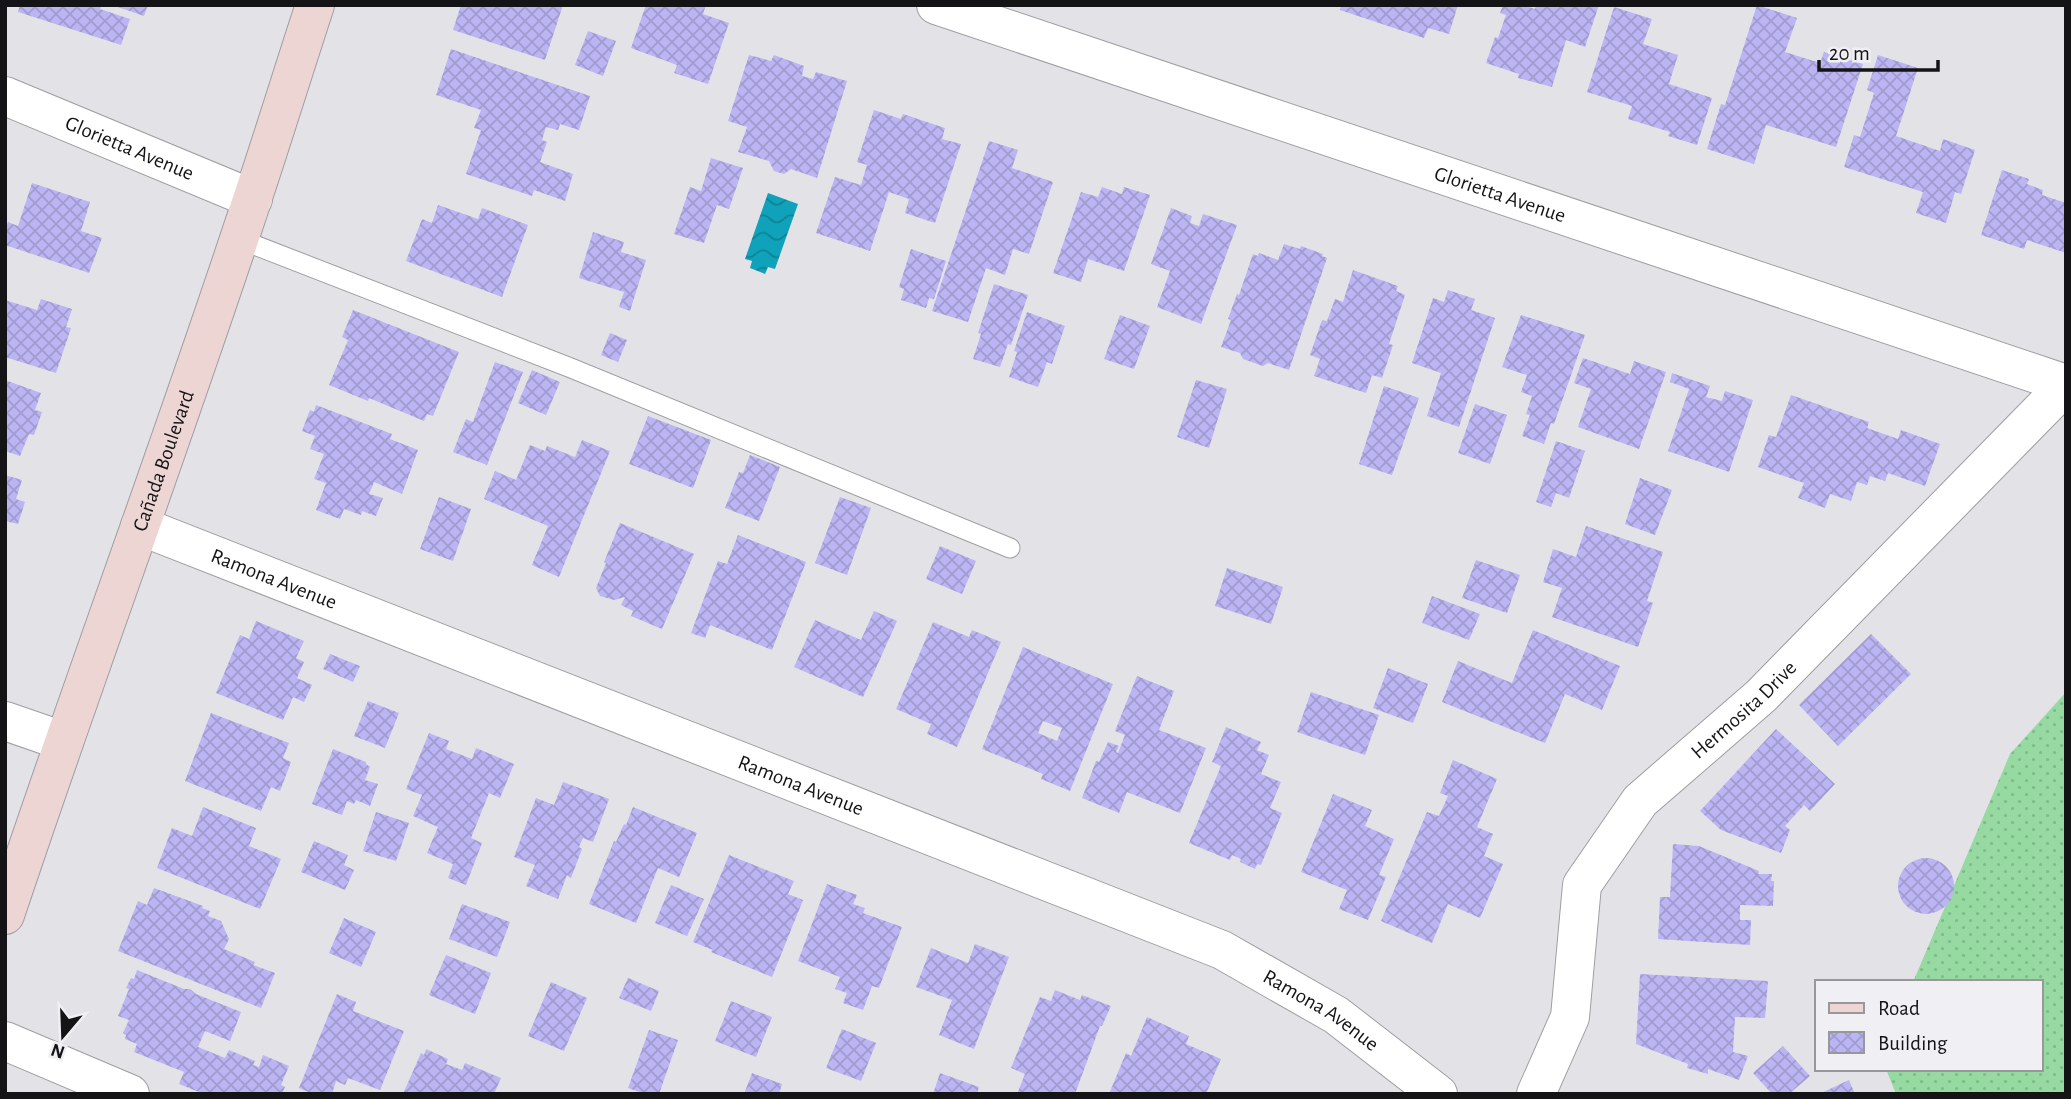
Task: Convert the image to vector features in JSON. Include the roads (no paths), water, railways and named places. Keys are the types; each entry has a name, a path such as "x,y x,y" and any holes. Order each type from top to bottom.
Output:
{"main road":[{"name":"Cañada Boulevard","path":"5,915 63,741 253,199 314,5"}],"street":[{"name":"Glorietta Avenue","path":"936,5 2066,384"},
{"name":"Glorietta Avenue","path":"5,96 253,199"},
{"name":"Hermosita Drive","path":"1536,1094 1570,1017 1582,885 1640,801 1760,696 2066,384"},
{"name":"Ramona Avenue","path":"140,526 1222,950 1336,1015 1438,1094"},
{"path":"5,721 63,741"},
{"path":"5,1041 130,1094"}],"lane":[{"path":"239,239 571,368 1010,548"}],"water":[{"path":"768,193 798,204 775,269 768,267 765,274 750,268 752,261 745,259"}]}
